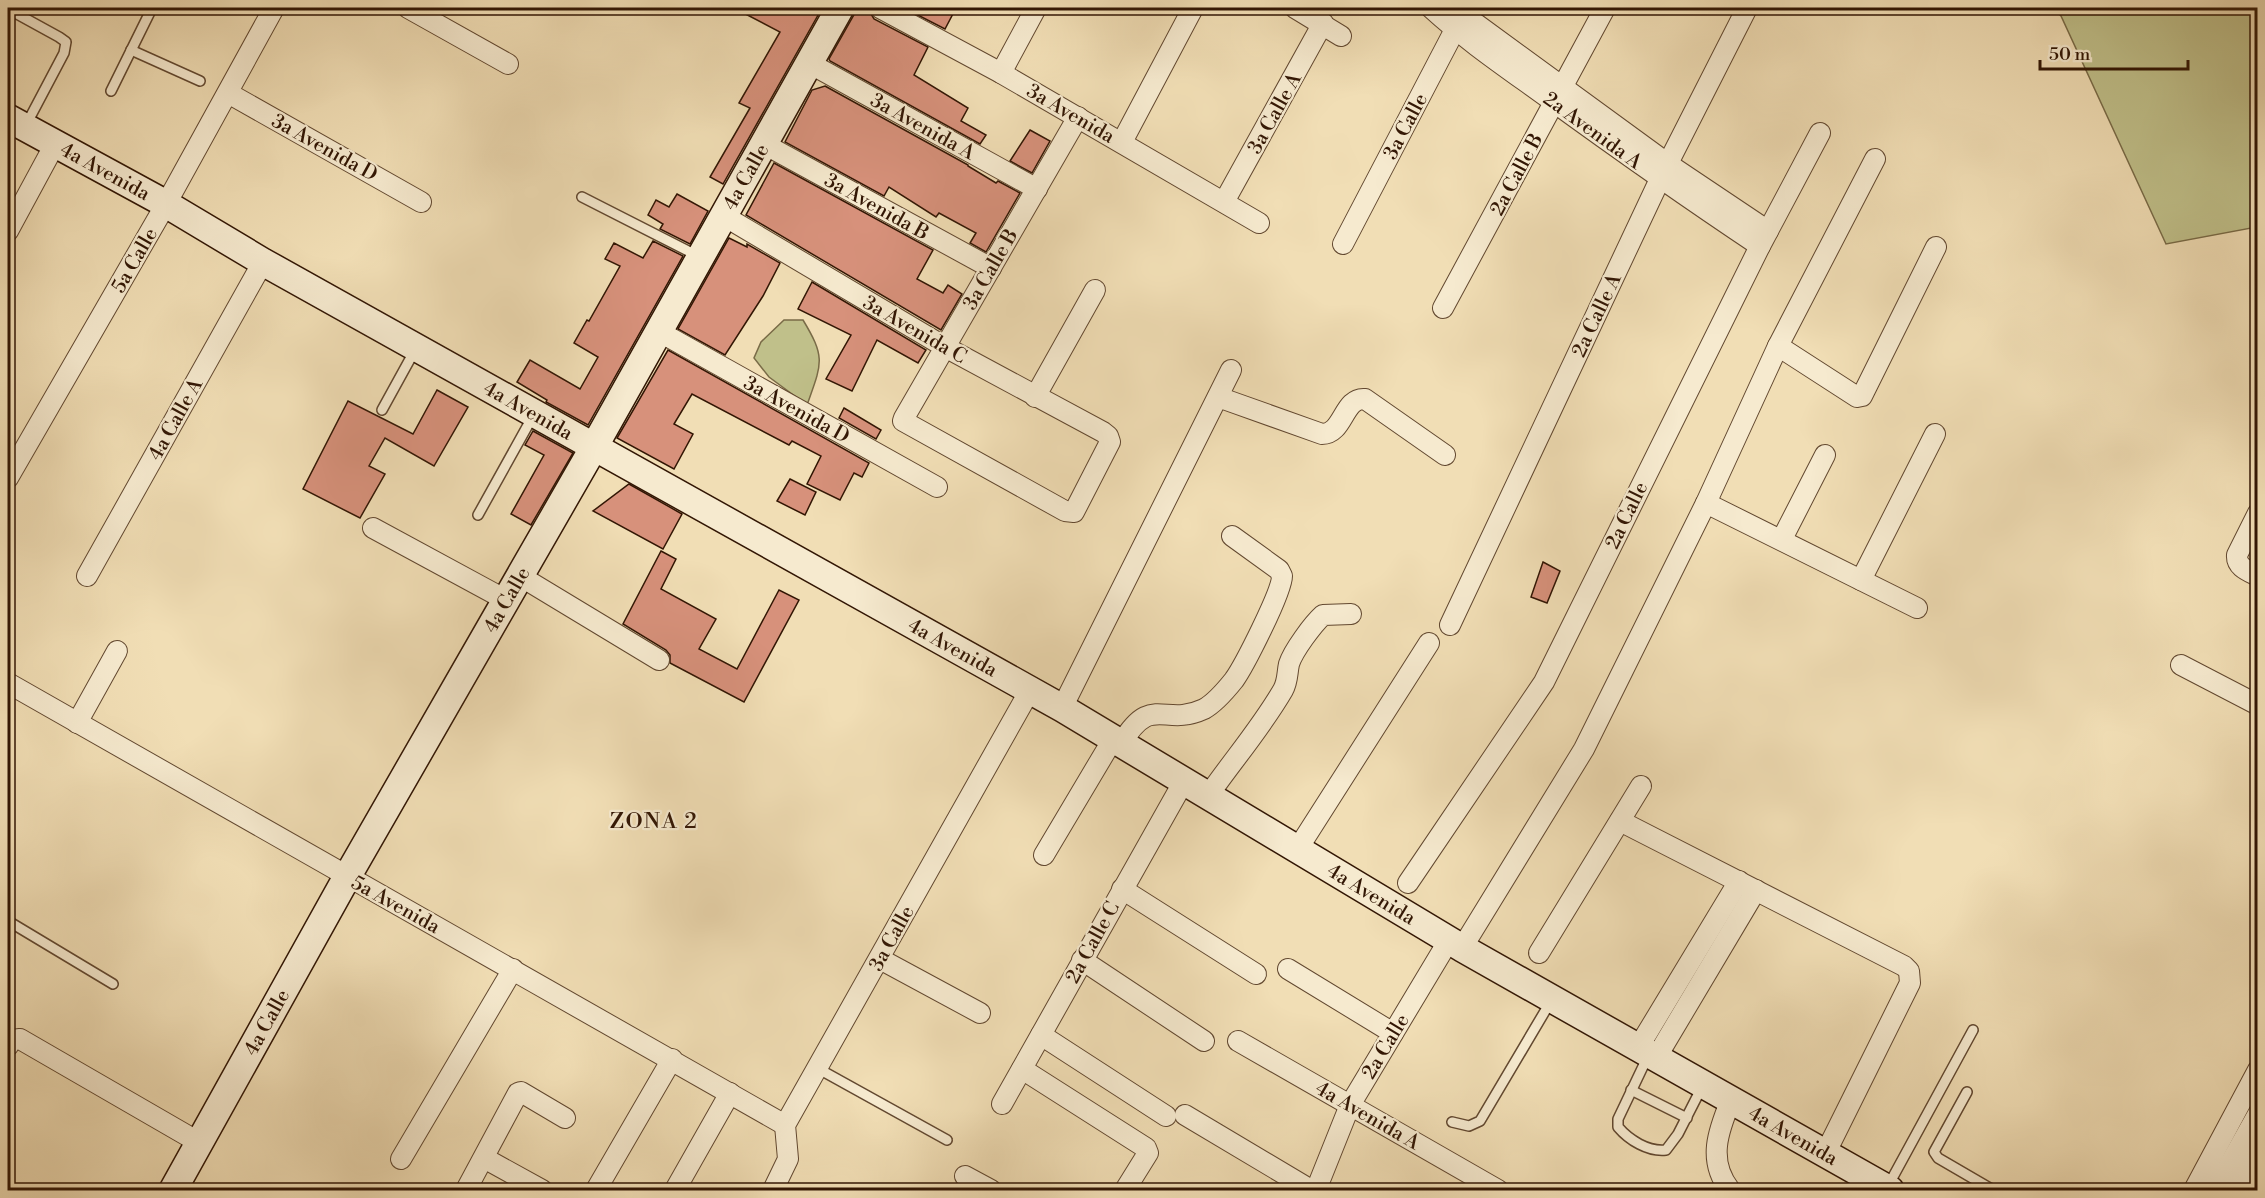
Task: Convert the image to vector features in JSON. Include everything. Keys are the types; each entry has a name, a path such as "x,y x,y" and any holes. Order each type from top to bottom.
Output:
{"main road":[{"name":"4a Calle","path":"173,1191 347,877 594,447 840,8"},
{"name":"4a Avenida","path":"16,122 1062,708 1455,944 1887,1190"}],"street":[{"name":"5a Calle","path":"8,478 166,204 274,8"},
{"path":"408,8 508,64"},
{"name":"3a Avenida","path":"880,8 1001,73 1259,223"},
{"path":"1001,73 1036,8"},
{"path":"1122,142 1193,8"},
{"path":"1295,8 1341,36"},
{"name":"2a Avenida A","path":"1431,8 1459,15 1559,95 1664,171 1764,238"},
{"name":"2a Calle B","path":"1443,308 1605,8"},
{"name":"2a Calle A","path":"1450,624 1664,171 1747,8"},
{"name":"3a Calle","path":"1343,244 1459,15"},
{"name":"3a Calle A","path":"1224,202 1323,23"},
{"name":"3a Avenida A","path":"809,63 1036,189"},
{"name":"3a Avenida D","path":"228,93 421,202"},
{"name":"3a Calle B","path":"1078,117 903,421 1065,511 1074,512 1110,442 1108,436"},
{"name":"2a Calle","path":"1408,883 1544,682 1764,238 1820,133"},
{"path":"8,231 55,144"},
{"name":"3a Avenida B","path":"764,144 991,268"},
{"name":"2a Calle","path":"1316,1191 1350,1105 1393,1033 1584,749 1706,503 1778,346 1875,159"},
{"name":"3a Avenida C","path":"724,216 945,347 1108,436"},
{"path":"1778,346 1857,397 1862,396 1936,247"},
{"name":"4a Calle A","path":"87,576 263,262"},
{"path":"1035,396 1095,290"},
{"name":"3a Avenida D","path":"658,331 937,487"},
{"path":"1062,708 1231,370"},
{"path":"1218,397 1322,434 1329,434 1334,430 1352,403 1358,399 1365,399 1445,456"},
{"path":"1861,580 1935,434"},
{"path":"1782,539 1825,455"},
{"path":"1706,503 1917,608"},
{"path":"2258,513 2237,555 2237,561 2258,576"},
{"path":"373,528 506,600"},
{"path":"1044,855 1117,741 1131,727 1149,714 1179,716 1205,708 1226,690 1235,678 1279,592 1282,576 1279,570 1232,536"},
{"path":"520,576 659,660"},
{"path":"1208,796 1284,689 1290,662 1313,626 1323,615 1351,614"},
{"path":"1297,850 1429,643"},
{"path":"77,723 117,651"},
{"path":"2181,665 2258,705"},
{"name":"5a Avenida","path":"8,683 672,1059 784,1125"},
{"name":"3a Calle","path":"784,1125 1030,690"},
{"name":"2a Calle C","path":"1002,1104 1184,781"},
{"path":"1539,953 1641,786"},
{"path":"1620,821 1748,885 1904,966 1909,971 1910,983 1826,1154"},
{"path":"1648,1053 1748,885"},
{"path":"1122,890 1256,974"},
{"path":"880,958 981,1013"},
{"path":"1082,960 1204,1041"},
{"path":"401,1159 513,969"},
{"path":"1288,969 1393,1033"},
{"path":"1041,1035 1175,1116 1311,1191"},
{"path":"8,1046 12,1040 20,1039 200,1143"},
{"name":"4a Avenida A","path":"1238,1041 1497,1191"},
{"path":"596,1191 672,1059"},
{"path":"1022,1069 1146,1148 1148,1153 1125,1191"},
{"path":"2194,1191 2258,1070"},
{"path":"466,1191 519,1092 565,1118"},
{"path":"675,1191 730,1093"},
{"path":"1730,1191 1721,1173 1716,1143 1731,1100"},
{"path":"2215,1191 2258,1114"},
{"path":"773,1191 788,1159 784,1125"},
{"path":"2237,1191 2258,1152"},
{"path":"484,1158 542,1191"},
{"path":"965,1176 991,1191"}],"lane":[{"path":"111,91 152,8"},
{"path":"8,9 66,42 64,53 16,122"},
{"path":"131,50 200,81"},
{"path":"582,197 700,257"},
{"path":"382,410 417,348"},
{"path":"478,515 534,414"},
{"path":"8,921 112,984"},
{"path":"1452,1122 1469,1126 1480,1121 1552,999"},
{"path":"1887,1190 1973,1030"},
{"path":"1648,1053 1618,1119 1618,1127 1635,1143 1658,1151 1666,1150 1678,1134 1703,1085"},
{"path":"817,1068 947,1140"},
{"path":"1631,1090 1687,1118"},
{"path":"1967,1092 1934,1152 1938,1158 1993,1191"}],"green space":[{"path":"2054,8 2257,8 2257,227 2166,244 2061,16"},
{"path":"784,320 803,320 818,353 818,370 807,405 769,377 754,358 761,342"}],"building":[{"path":"734,8 822,8 723,184 710,177 750,108 739,103 780,32"},
{"path":"904,8 956,8 945,29"},
{"path":"868,9 874,19 928,47 914,75 968,108 961,121 986,135 980,144 830,61 829,59 855,13"},
{"path":"825,86 968,165 996,183 998,181 1020,193 986,252 970,243 976,233 939,213 936,217 889,187 884,196 785,142 812,90"},
{"path":"1030,130 1050,141 1032,173 1010,161"},
{"path":"774,163 933,250 917,279 943,293 948,285 962,294 941,330 746,215"},
{"path":"677,194 708,211 690,244 660,229 663,224 648,215 656,200 669,207"},
{"path":"729,238 747,247 747,244 780,263 763,296 725,355 678,329"},
{"path":"653,241 683,256 588,425 546,402 547,400 517,382 530,360 580,389 598,357 574,343 620,266 605,259 614,243 643,258"},
{"path":"812,282 926,350 918,363 877,340 852,391 826,379 851,335 798,309"},
{"path":"668,350 869,463 862,477 854,473 840,500 807,484 821,456 792,441 789,445 692,394 674,424 693,434 674,469 617,438"},
{"path":"437,390 468,407 434,466 385,438 369,466 385,474 360,518 303,489 348,401 413,434"},
{"path":"844,408 881,430 876,439 839,418"},
{"path":"533,431 573,453 531,525 511,514 544,455 525,445"},
{"path":"790,479 816,492 805,515 777,501"},
{"path":"629,484 682,514 663,549 593,511"},
{"path":"661,551 676,559 661,589 716,619 699,649 737,669 779,590 799,600 744,702 670,663 670,655 666,650 623,624"},
{"path":"1543,562 1560,571 1547,603 1531,597"}],"district":[{"name":"ZONA 2","path":"654,820"}]}
